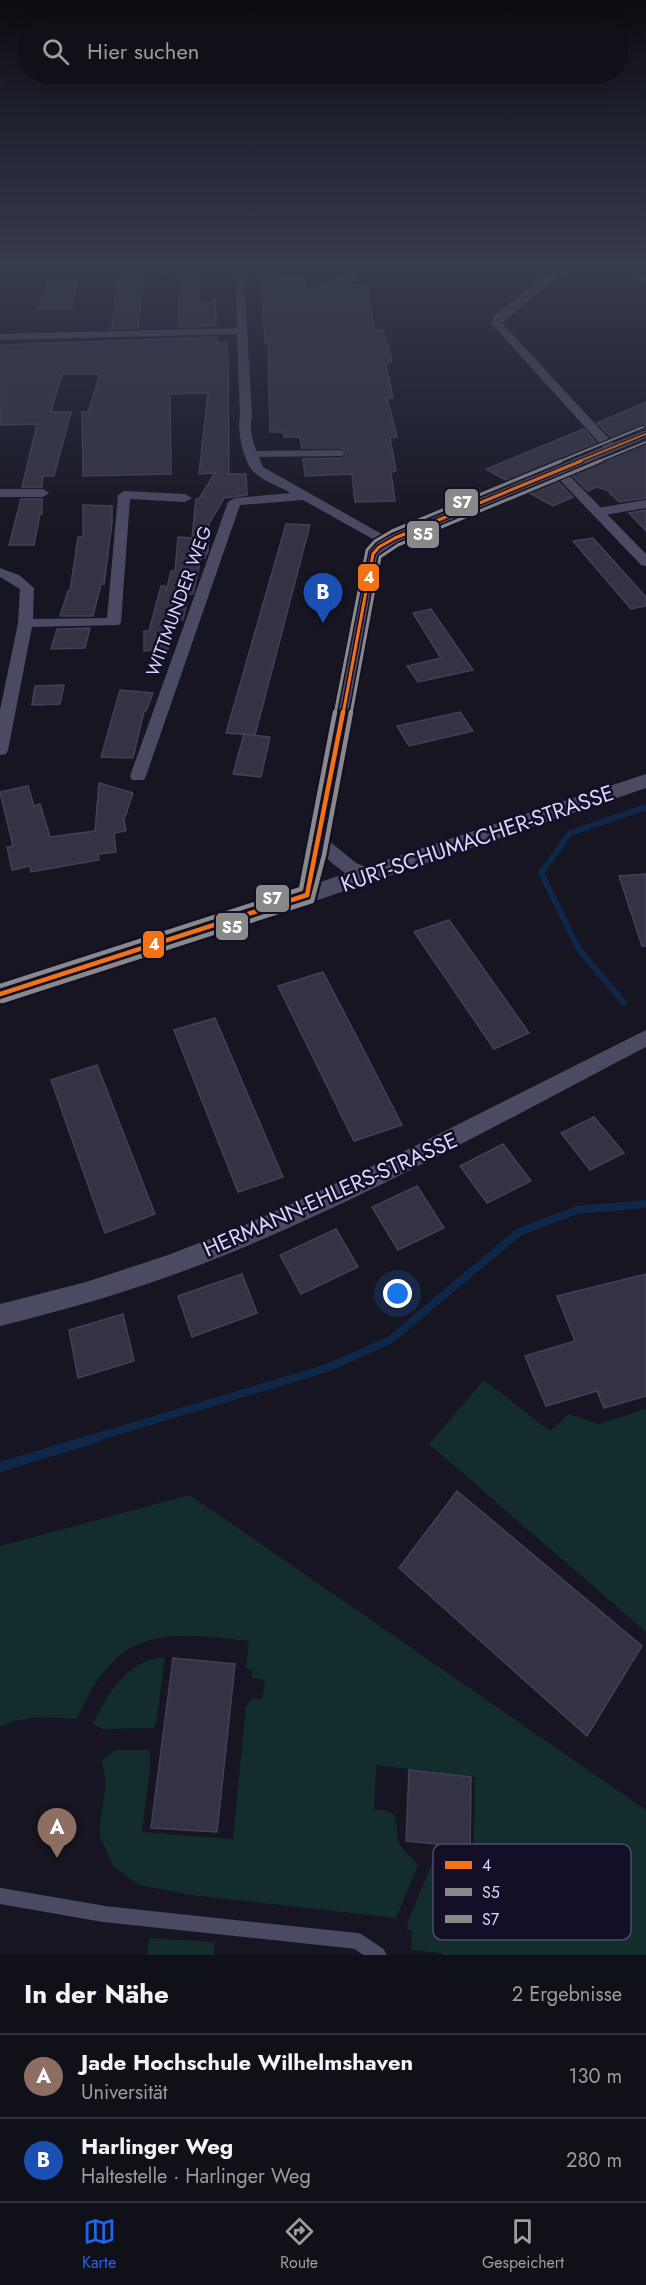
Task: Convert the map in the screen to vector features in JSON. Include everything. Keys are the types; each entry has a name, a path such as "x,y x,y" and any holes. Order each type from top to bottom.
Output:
{"street":[{"path":"244,355 246,416 244,426 251,454 258,469 387,542"},
{"path":"526,355 611,448"},
{"path":"307,896 320,843 373,554 387,542 646,434"},
{"path":"558,471 646,562"},
{"path":"0,493 42,493"},
{"path":"25,622 114,622 124,495 185,498"},
{"name":"WITTMUNDER WEG","path":"138,776 235,502 303,496"},
{"path":"0,572 14,578 27,588 25,622 0,750"},
{"name":"KURT-SCHUMACHER-STRASSE","path":"0,994 307,896 646,781"},
{"path":"320,843 350,868 368,875"},
{"name":"HERMANN-EHLERS-STRASSE","path":"0,1315 48,1304 192,1257 313,1205 425,1153 646,1038"}],"lane":[{"path":"251,454 341,453"},
{"path":"598,512 646,504"},
{"path":"0,1896 104,1914 357,1941 378,1955"}],"green space":[{"path":"484,1380 550,1431 569,1414 598,1424 646,1409 646,1632 429,1444"},
{"path":"190,1495 646,1810 646,1955 442,1955 442,1953 411,1950 412,1931 407,1929 408,1921 432,1864 433,1940 631,1940 631,1844 474,1844 475,1777 376,1765 374,1810 384,1810 394,1815 399,1843 418,1865 396,1918 191,1895 139,1885 114,1867 100,1837 106,1786 102,1759 116,1750 150,1750 150,1769 142,1832 233,1839 246,1707 253,1698 262,1699 265,1680 252,1678 252,1670 246,1668 249,1641 190,1636 166,1637 145,1642 126,1651 109,1667 92,1689 77,1719 28,1718 0,1727 0,1546"},
{"path":"165,1657 156,1724 153,1728 103,1729 93,1724 105,1701 130,1671 152,1659"},
{"path":"149,1938 215,1942 214,1955 147,1955"}],"building":[{"path":"0,355 228,355 229,474 246,474 247,495 224,498 209,524 208,551 205,558 201,558 193,594 189,594 183,620 167,619 168,649 144,651 144,631 149,631 161,586 165,586 166,592 171,571 175,571 178,537 192,538 196,499 199,499 215,473 199,474 208,393 170,394 171,474 83,476 82,412 88,412 100,374 62,374 51,412 71,412 54,476 43,476 42,487 22,487 37,424 0,425"},
{"path":"268,355 390,355 392,361 386,365 393,398 387,398 397,437 390,438 396,471 391,472 395,501 355,502 352,474 305,476 303,459 342,458 346,455 345,450 341,448 302,448 300,437 284,437 283,432 270,432"},
{"path":"646,402 646,428 614,440 597,423"},
{"path":"584,429 599,446 511,483 486,469"},
{"path":"646,440 646,498 619,502 607,490 596,487 588,491 570,473"},
{"path":"555,479 573,497 553,506 526,491"},
{"path":"21,499 42,499 42,514 40,514 34,545 9,545"},
{"path":"83,505 112,506 104,584 101,584 93,616 60,616 68,591 70,591 78,537 83,537"},
{"path":"646,510 646,531 629,513"},
{"path":"286,524 310,525 255,735 226,733"},
{"path":"593,538 646,597 646,606 631,609 573,541"},
{"path":"431,609 473,670 418,682 407,666 441,658 413,613"},
{"path":"90,628 85,648 51,649 57,629"},
{"path":"64,685 60,704 32,705 35,686"},
{"path":"120,690 153,693 144,711 133,758 101,757"},
{"path":"460,712 473,731 409,746 397,726"},
{"path":"244,734 270,737 261,777 233,774"},
{"path":"99,783 133,793 124,820 126,831 114,833 116,852 98,854 99,860 31,872 30,866 12,870 7,847 13,846 0,792 28,786 34,806 40,804 50,837 95,831"},
{"path":"646,874 646,946 642,946 619,876"},
{"path":"449,920 529,1033 494,1049 414,932"},
{"path":"323,972 402,1125 354,1141 278,986"},
{"path":"215,1018 283,1177 238,1192 174,1030"},
{"path":"97,1065 155,1214 105,1233 51,1080"},
{"path":"594,1117 624,1153 590,1170 561,1133"},
{"path":"503,1144 531,1181 487,1203 460,1166"},
{"path":"417,1186 444,1228 398,1250 372,1207"},
{"path":"336,1229 358,1267 301,1294 280,1255"},
{"path":"242,1274 257,1313 192,1337 178,1296"},
{"path":"646,1274 646,1396 604,1408 597,1391 546,1406 525,1356 575,1341 557,1296"},
{"path":"123,1314 134,1361 78,1378 69,1330"},
{"path":"457,1491 642,1646 587,1736 399,1568"},
{"path":"173,1658 235,1664 217,1832 151,1828"},
{"path":"409,1770 471,1777 470,1844 406,1841"}],"waterway":[{"path":"624,1003 578,948 541,873 570,833 646,807"},
{"path":"91,1439 327,1368 390,1340 519,1232 577,1210 646,1204"},
{"path":"0,1467 96,1438"}],"transit line":[{"name":"S7","path":"0,986 301,889 367,550 375,541 392,531 643,427"},
{"name":"4","path":"307,895 317,854 373,554 379,547 395,538 646,434"},
{"name":"S5","path":"2,1001 312,901 324,855 380,557 398,545 646,442"},
{"name":"4","path":"0,994 307,895"}],"place":[{"name":"Harlinger Weg","path":"323,623"},
{"name":"Jade Hochschule Wilhelmshaven","path":"57,1858"}]}
